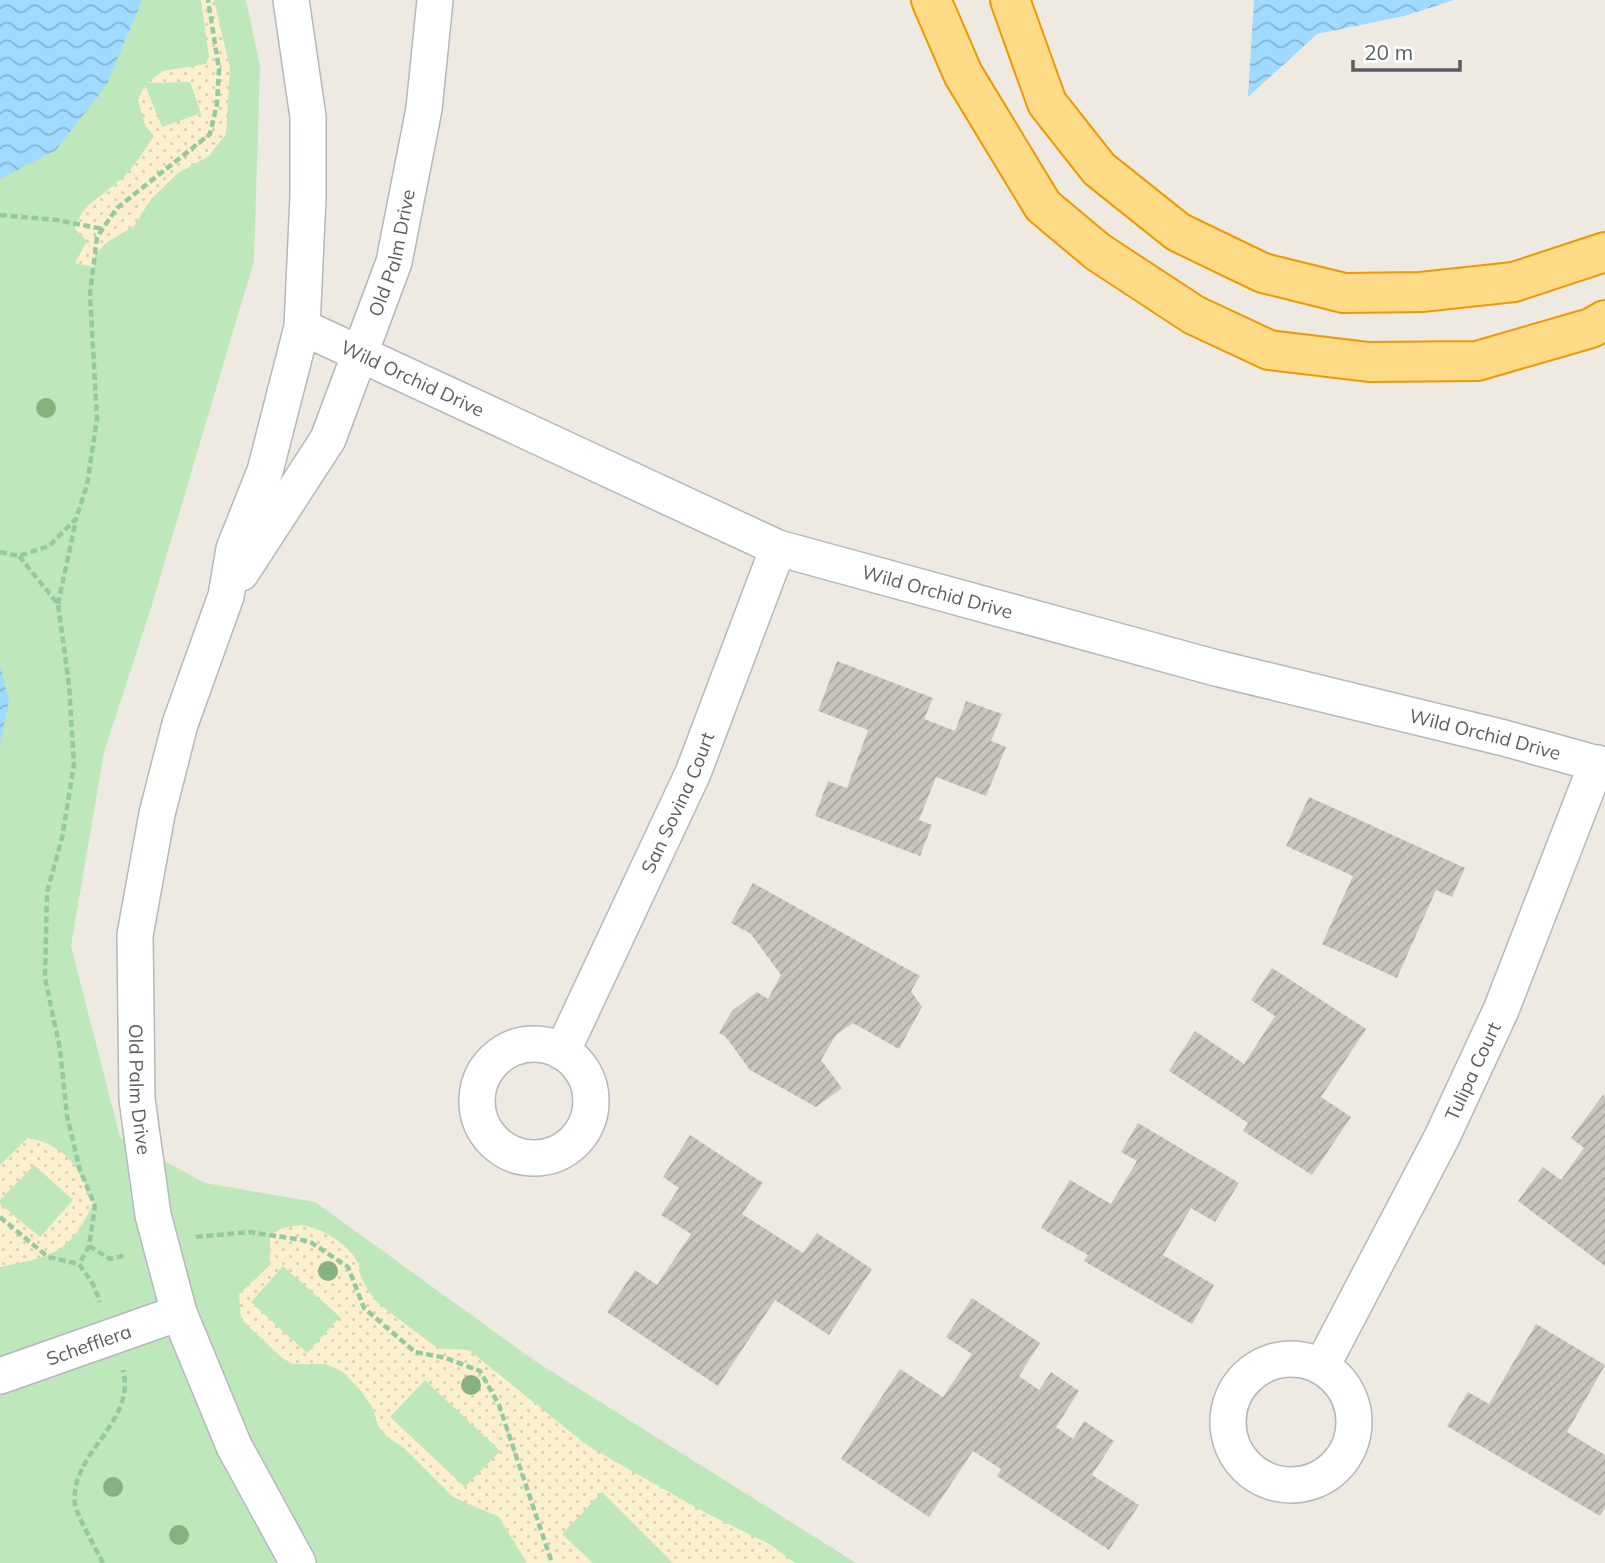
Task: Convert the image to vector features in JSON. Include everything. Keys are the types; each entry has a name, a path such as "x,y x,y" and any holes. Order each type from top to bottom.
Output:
{"highway":[{"path":"931,0 963,74 1044,206 1098,252 1206,320 1269,350 1369,362 1477,360 1591,328 1605,320"},
{"path":"1010,0 1047,103 1099,169 1178,232 1263,273 1343,293 1420,292 1514,282 1605,252"}],"street":[{"name":"Old Palm Drive","path":"291,0 308,117 308,197 302,327 265,471 234,549 226,596 180,724 157,814 135,936 137,1099 153,1215 161,1246 179,1313 234,1446 298,1563"},
{"name":"Old Palm Drive","path":"226,596 327,439 361,356 394,262 424,109 435,0"},
{"name":"Wild Orchid Drive","path":"302,327 778,548 1216,668 1601,765"},
{"name":"San Sovina Court","path":"562,1052 693,773 778,548"},
{"name":"Tulipa Court","path":"1322,1366 1442,1137 1501,1010 1601,765"},
{"name":"Schefflera","path":"0,1377 179,1313"}],"path":[{"path":"79,1264 89,1246 95,1206 80,1170 67,1116 60,1049 45,978 47,892 62,838 74,765 69,685 58,604 76,519 87,485 97,419 90,294 97,237 117,208 209,134 217,104 219,69 208,0"},
{"path":"0,215 57,220 103,229"},
{"path":"0,552 19,556 48,546 76,519"},
{"path":"19,556 58,604"},
{"path":"0,1217 48,1257 79,1264 93,1284 125,1378 124,1402 78,1479 75,1505 103,1563"},
{"path":"89,1246 110,1259 203,1235 249,1231 309,1241 348,1267 364,1308 415,1352 446,1358 480,1371 499,1405 552,1563"}],"green space":[{"path":"0,0 246,0 260,66 254,261 151,608 104,752 71,946 120,1137 205,1183 315,1202 535,1361 856,1563 0,1563"}],"sand":[{"path":"201,0 214,0 230,68 226,134 209,156 178,173 151,199 134,226 106,243 95,255 94,267 75,263 87,241 75,229 82,213 124,176 154,136 145,125 138,100 145,85 162,127 201,113 190,82 147,83 163,71 206,64 209,57"},
{"path":"28,1138 52,1146 70,1160 83,1179 93,1203 76,1233 57,1250 33,1260 0,1267 0,1204 40,1237 73,1200 34,1165 0,1200 0,1165"},
{"path":"301,1225 317,1229 334,1238 354,1256 363,1281 377,1302 434,1346 470,1351 588,1446 704,1512 771,1545 795,1563 673,1563 602,1492 562,1534 593,1563 527,1563 499,1517 453,1497 402,1446 388,1438 378,1426 373,1408 343,1372 326,1364 293,1364 282,1358 241,1319 239,1294 270,1265 270,1235 282,1228","holes":["283,1266 340,1317 307,1353 251,1302","425,1380 500,1451 465,1487 390,1417"]}],"water":[{"path":"0,0 142,0 107,84 56,150 0,179"},
{"path":"1254,0 1454,0 1404,16 1317,34 1248,97"},
{"path":"0,666 9,701 0,744"}],"building":[{"path":"837,661 933,698 924,719 955,731 966,701 1002,714 991,741 1006,747 986,796 936,777 919,820 932,825 920,856 815,816 828,781 847,788 868,730 818,711"},
{"path":"1309,797 1465,868 1452,897 1436,890 1397,978 1322,944 1353,876 1286,846"},
{"path":"753,883 920,976 911,991 922,1007 899,1049 853,1023 836,1035 821,1060 842,1088 816,1107 750,1070 725,1036 719,1033 732,1011 757,992 768,999 781,975 751,934 731,923"},
{"path":"1272,968 1366,1029 1321,1097 1351,1117 1312,1175 1243,1131 1248,1123 1169,1071 1195,1031 1244,1064 1275,1016 1251,1000"},
{"path":"1603,1095 1605,1266 1518,1201 1543,1167 1561,1180 1584,1148 1571,1138"},
{"path":"1138,1123 1239,1183 1215,1222 1191,1208 1163,1255 1214,1285 1192,1324 1084,1261 1088,1255 1041,1228 1070,1180 1111,1204 1137,1161 1121,1152"},
{"path":"690,1135 763,1183 742,1214 803,1253 817,1233 872,1269 829,1335 775,1300 718,1386 607,1312 635,1270 657,1285 691,1234 661,1215 679,1188 663,1177"},
{"path":"972,1298 1040,1343 1019,1376 1039,1390 1051,1372 1079,1391 1056,1427 1073,1439 1084,1421 1114,1441 1092,1475 1139,1505 1109,1550 997,1476 1001,1469 973,1451 929,1517 841,1459 900,1369 943,1397 972,1354 946,1337"},
{"path":"1536,1324 1605,1365 1567,1432 1605,1455 1605,1508 1600,1516 1447,1426 1468,1392 1489,1404"}]}
